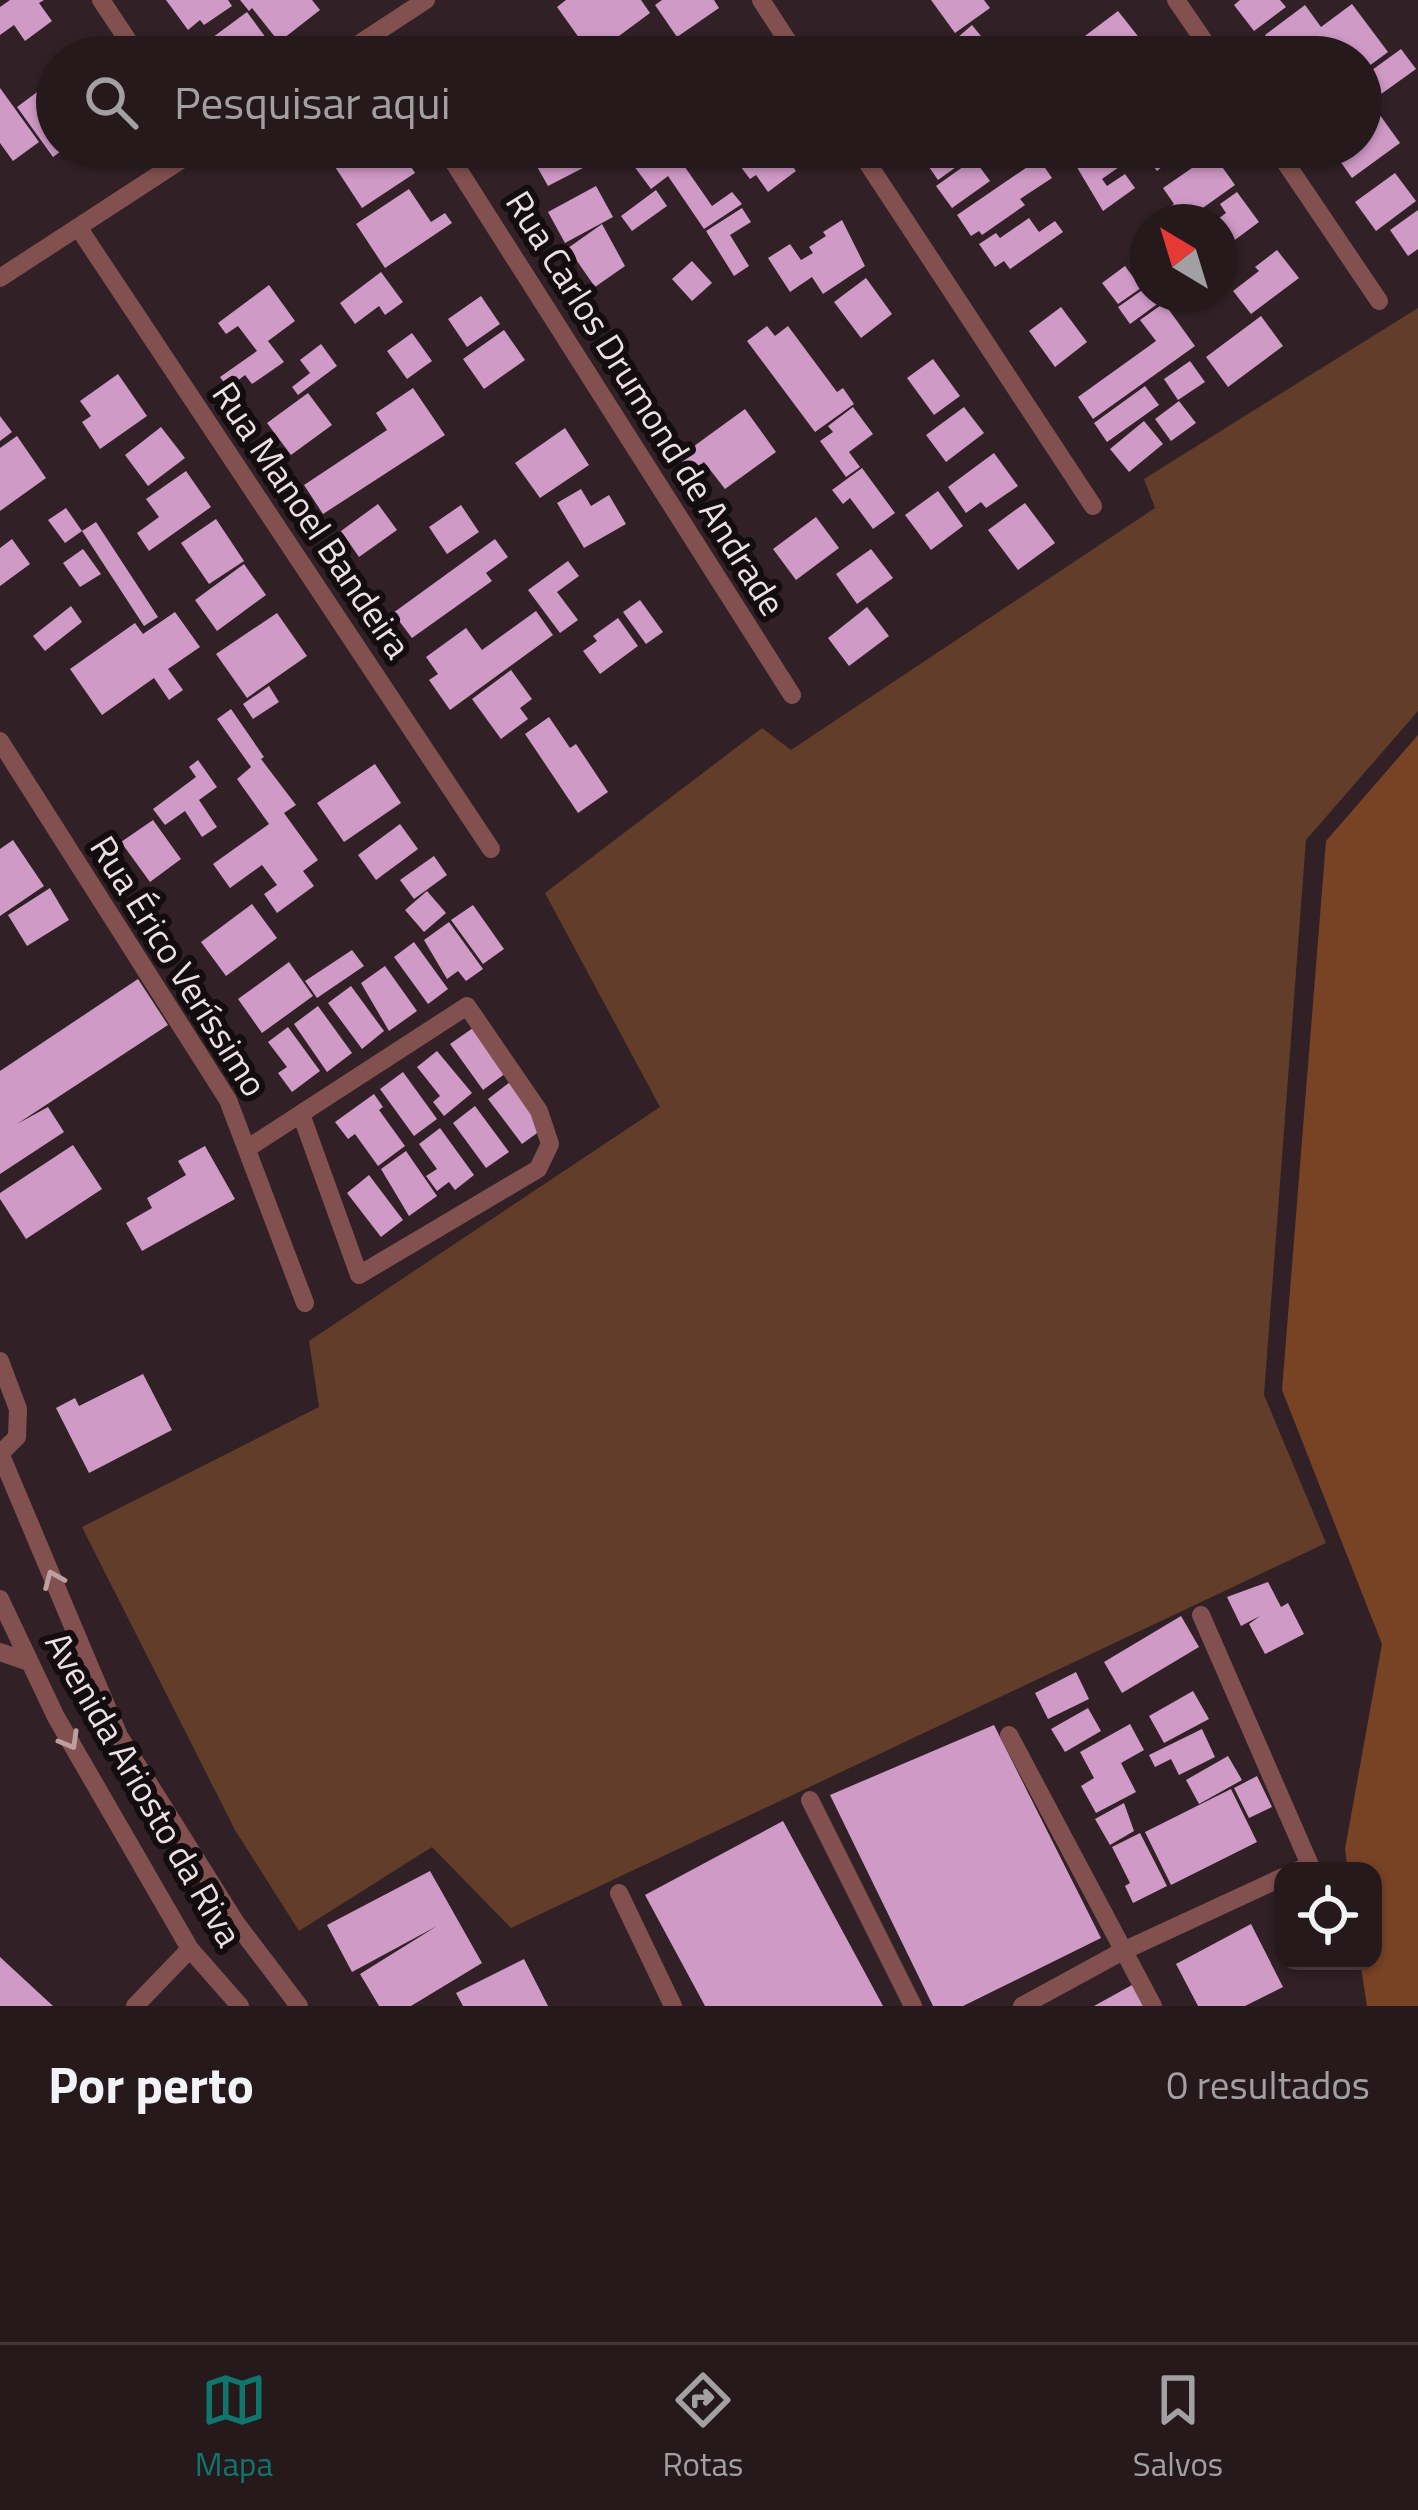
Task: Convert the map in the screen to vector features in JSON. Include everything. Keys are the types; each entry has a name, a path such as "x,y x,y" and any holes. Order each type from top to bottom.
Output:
{"street":[{"path":"101,0 125,36"},
{"path":"373,35 426,0"},
{"path":"761,0 784,36"},
{"path":"1176,0 1201,36"},
{"path":"0,278 167,168"},
{"name":"Rua Carlos Drumond de Andrade","path":"457,168 792,695"},
{"path":"871,168 1093,506"},
{"path":"1289,168 1379,301"},
{"name":"Rua Manoel Bandeira","path":"78,227 491,849"},
{"name":"Rua Érico Veríssimo","path":"0,741 228,1100 305,1304"},
{"path":"248,1148 467,1006 539,1111 550,1144 538,1169 359,1275 301,1114"},
{"path":"0,1361 18,1409 17,1437 0,1454 119,1736 236,1923 299,2006"},
{"name":"Avenida Ariosto da Riva","path":"0,1599 56,1717 190,1949 240,2006"},
{"path":"1201,1615 1301,1862"},
{"path":"0,1652 29,1662"},
{"path":"1009,1736 1153,2006"},
{"path":"810,1800 913,2006"},
{"path":"1022,2006 1121,1952 1274,1881"},
{"path":"619,1893 673,2006"},
{"path":"135,2006 190,1949"}],"shaded area":[{"path":"1418,308 1418,711 1306,840 1264,1395 1326,1543 511,1928 432,1847 299,1931 235,1830 82,1527 319,1407 309,1341 660,1107 545,893 762,728 791,750 1155,508 1144,479"},
{"path":"1418,735 1418,2006 1367,2006 1361,1970 1382,1970 1382,1862 1347,1862 1345,1849 1382,1644 1282,1390 1326,841"}],"building":[{"path":"10,0 44,0 39,3 52,21 25,41 14,25 0,35 0,7"},
{"path":"166,0 228,0 232,6 188,30"},
{"path":"240,0 312,0 320,10 287,36 274,36 252,8 249,11"},
{"path":"566,0 641,0 650,13 619,36 578,36 557,7"},
{"path":"662,0 714,0 719,8 676,36 655,5"},
{"path":"931,0 984,0 990,8 955,33"},
{"path":"1240,0 1280,0 1286,7 1254,31 1234,5"},
{"path":"1352,4 1376,36 1265,35 1305,5 1321,27"},
{"path":"1118,11 1138,36 1085,36"},
{"path":"247,12 265,36 214,36"},
{"path":"972,25 981,36 959,36"},
{"path":"1401,49 1416,69 1382,93 1382,63"},
{"path":"0,88 36,144 13,161 0,143"},
{"path":"36,93 36,133 17,107"},
{"path":"1382,118 1400,143 1382,156"},
{"path":"336,168 412,168 415,173 362,208"},
{"path":"538,168 583,168 548,186"},
{"path":"635,168 686,168 712,206 732,192 742,204 704,229 668,176 651,189"},
{"path":"742,168 796,171 768,192 756,175 750,179"},
{"path":"930,168 955,168 938,180"},
{"path":"961,168 981,168 990,181 952,208 936,186"},
{"path":"1026,168 1045,168 1052,178 1020,199 1025,205 982,235 979,231 971,236 957,215"},
{"path":"1077,168 1118,168 1102,179 1107,186 1125,174 1135,188 1103,211"},
{"path":"1192,168 1223,168 1235,185 1208,204 1174,204 1163,188"},
{"path":"1345,168 1366,168 1352,178"},
{"path":"1395,173 1416,201 1376,231 1355,202"},
{"path":"596,186 613,217 565,243 548,212"},
{"path":"409,189 431,222 445,213 452,223 385,268 356,224"},
{"path":"656,190 667,206 632,231 621,216"},
{"path":"1237,192 1259,222 1238,238 1238,204 1220,204"},
{"path":"742,208 751,222 730,235 749,266 734,276 706,231"},
{"path":"1418,210 1418,249 1408,256 1390,230"},
{"path":"1029,218 1039,232 1055,221 1063,232 1010,269 1004,261 995,267 979,244 996,233 1000,238"},
{"path":"842,220 865,266 823,294 812,277 790,292 768,258 790,244 801,260 813,253 809,247 826,236 823,232"},
{"path":"602,224 625,266 595,287 568,248"},
{"path":"1277,250 1299,278 1251,314 1238,297 1238,287 1259,271 1255,267"},
{"path":"692,261 712,283 692,301 672,279"},
{"path":"1125,266 1130,273 1130,296 1118,304 1102,283"},
{"path":"381,272 403,302 385,315 379,306 355,324 340,303"},
{"path":"866,278 892,314 861,338 834,302"},
{"path":"269,285 295,321 268,341 284,362 252,384 245,375 228,388 220,377 257,351 238,326 226,334 218,323"},
{"path":"481,296 500,324 467,347 448,319"},
{"path":"1130,299 1130,312 1146,312 1130,324 1118,307"},
{"path":"1061,307 1087,342 1055,367 1029,331"},
{"path":"1151,312 1170,312 1195,346 1093,419 1078,397 1156,341 1140,320"},
{"path":"1261,316 1283,346 1228,387 1206,357"},
{"path":"767,326 775,336 788,326 837,392 843,388 854,404 815,432 747,341"},
{"path":"504,330 525,360 484,389 463,359"},
{"path":"412,333 432,361 407,379 387,351"},
{"path":"321,344 337,366 298,395 292,387 310,373 300,360"},
{"path":"933,359 960,396 934,415 907,378"},
{"path":"1190,361 1205,382 1178,400 1164,379"},
{"path":"118,374 147,416 100,449 82,422 91,416 80,401"},
{"path":"1145,386 1159,405 1107,442 1094,423"},
{"path":"413,388 445,435 323,514 304,485 387,430 376,413"},
{"path":"308,393 332,425 291,455 267,423"},
{"path":"1179,401 1196,423 1171,441 1155,419"},
{"path":"853,407 873,434 849,452 860,467 846,477 820,441 833,432 828,426"},
{"path":"964,407 984,433 946,462 926,435"},
{"path":"745,409 776,452 725,489 704,462 690,472 679,457"},
{"path":"0,416 12,432 0,441"},
{"path":"1144,421 1163,444 1129,472 1110,449"},
{"path":"161,427 185,458 148,486 125,455"},
{"path":"565,428 589,465 540,498 515,463"},
{"path":"17,436 46,478 0,511 0,448"},
{"path":"994,453 1018,486 986,508 981,502 966,513 948,487"},
{"path":"862,468 895,513 873,529 850,498 843,504 832,490"},
{"path":"186,471 211,507 149,551 137,533 159,517 146,499"},
{"path":"581,489 591,506 609,495 626,524 584,548 557,503"},
{"path":"938,491 963,526 931,550 905,515"},
{"path":"1025,503 1055,543 1018,570 988,530"},
{"path":"378,504 397,530 359,557 341,531"},
{"path":"461,505 479,532 447,554 429,527"},
{"path":"66,508 82,531 65,543 48,520"},
{"path":"816,517 839,548 796,580 773,549"},
{"path":"216,519 244,561 209,584 181,543"},
{"path":"96,522 158,617 144,626 82,531"},
{"path":"12,539 30,564 0,586 0,548"},
{"path":"495,539 508,557 486,573 492,581 412,638 393,613"},
{"path":"83,549 101,574 80,587 63,563"},
{"path":"871,549 893,578 857,604 836,574"},
{"path":"568,561 579,576 557,592 578,620 560,633 528,590"},
{"path":"244,564 266,595 217,631 195,600"},
{"path":"640,600 663,632 646,644 623,612"},
{"path":"71,606 82,622 45,651 33,636"},
{"path":"867,607 889,636 849,666 828,638"},
{"path":"536,611 553,635 450,710 429,680 438,674 426,657 466,628 482,650"},
{"path":"175,612 200,647 168,669 183,690 169,700 154,678 102,715 70,669 135,623 143,634"},
{"path":"277,613 307,656 247,698 216,654"},
{"path":"618,618 638,646 600,674 583,651 597,641 593,636"},
{"path":"511,670 532,699 520,708 528,719 501,739 472,699"},
{"path":"269,686 279,702 253,719 243,704"},
{"path":"231,709 296,805 284,813 318,860 303,871 314,886 277,913 264,894 277,885 262,865 230,888 213,864 269,824 237,779 251,767 217,719"},
{"path":"549,717 570,748 576,744 608,792 578,813 525,734"},
{"path":"198,760 217,787 199,800 217,827 202,837 185,811 165,825 153,809 196,777 189,767"},
{"path":"375,764 401,803 344,842 317,803"},
{"path":"153,820 181,859 150,882 121,842"},
{"path":"400,824 418,849 376,880 358,855"},
{"path":"13,840 44,886 0,916 0,849"},
{"path":"434,856 447,875 414,899 400,880"},
{"path":"50,888 69,920 27,946 8,915"},
{"path":"427,891 446,913 424,932 405,910"},
{"path":"252,904 277,938 226,976 201,942"},
{"path":"473,905 504,949 483,964 451,920"},
{"path":"449,922 483,969 466,981 458,971 447,979 424,940"},
{"path":"414,942 448,989 428,1004 394,957"},
{"path":"352,950 364,966 317,998 305,981"},
{"path":"289,962 313,996 262,1033 238,999"},
{"path":"385,966 417,1011 389,1031 361,983"},
{"path":"138,979 168,1025 17,1124 48,1107 64,1132 0,1174 0,1071"},
{"path":"351,986 384,1031 362,1049 328,1003"},
{"path":"318,1006 352,1053 327,1072 294,1024"},
{"path":"288,1027 320,1071 292,1092 278,1073 287,1067 268,1042"},
{"path":"473,1028 506,1073 483,1090 450,1044"},
{"path":"437,1051 472,1093 444,1116 433,1102 440,1096 417,1067"},
{"path":"403,1072 437,1119 414,1136 380,1089"},
{"path":"510,1082 544,1128 522,1144 488,1099"},
{"path":"374,1094 383,1107 379,1110 405,1146 378,1166 355,1134 348,1139 335,1122"},
{"path":"475,1106 509,1152 486,1168 453,1123"},
{"path":"440,1128 474,1175 455,1190 449,1182 437,1191 426,1176 437,1169 419,1144"},
{"path":"73,1145 102,1189 26,1239 0,1193"},
{"path":"205,1146 235,1199 142,1251 126,1223 152,1208 147,1198 186,1175 178,1161"},
{"path":"406,1151 437,1196 409,1216 381,1169"},
{"path":"369,1175 403,1220 381,1237 347,1193"},
{"path":"143,1374 172,1430 89,1473 56,1408 75,1398 79,1406"},
{"path":"1268,1582 1281,1607 1288,1603 1304,1634 1265,1654 1249,1624 1260,1616 1241,1626 1227,1597"},
{"path":"1181,1616 1199,1647 1122,1693 1104,1662"},
{"path":"1076,1672 1089,1699 1048,1719 1035,1693"},
{"path":"1193,1691 1209,1719 1164,1743 1149,1716"},
{"path":"1088,1708 1101,1731 1065,1752 1051,1729"},
{"path":"1130,1724 1144,1750 1121,1763 1136,1792 1096,1813 1081,1786 1094,1778 1080,1752"},
{"path":"994,1725 1101,1938 963,2006 933,2006 830,1795"},
{"path":"1202,1729 1215,1757 1179,1775 1171,1759 1155,1767 1149,1755"},
{"path":"1228,1756 1242,1780 1199,1804 1186,1780"},
{"path":"1257,1776 1272,1807 1249,1818 1234,1788"},
{"path":"1231,1789 1257,1842 1171,1885 1145,1832"},
{"path":"1124,1803 1134,1831 1110,1845 1095,1819"},
{"path":"783,1821 883,2006 705,2006 645,1895"},
{"path":"1140,1833 1167,1886 1133,1903 1125,1886 1130,1883 1112,1847"},
{"path":"430,1871 482,1963 411,2006 379,2006 360,1974 437,1926 352,1972 327,1925"},
{"path":"1251,1924 1283,1987 1245,2006 1198,2006 1176,1964"},
{"path":"0,1957 53,2006 0,2006"},
{"path":"524,1959 548,2006 463,2006 456,1993"},
{"path":"1132,1985 1144,2006 1094,2006"}]}
